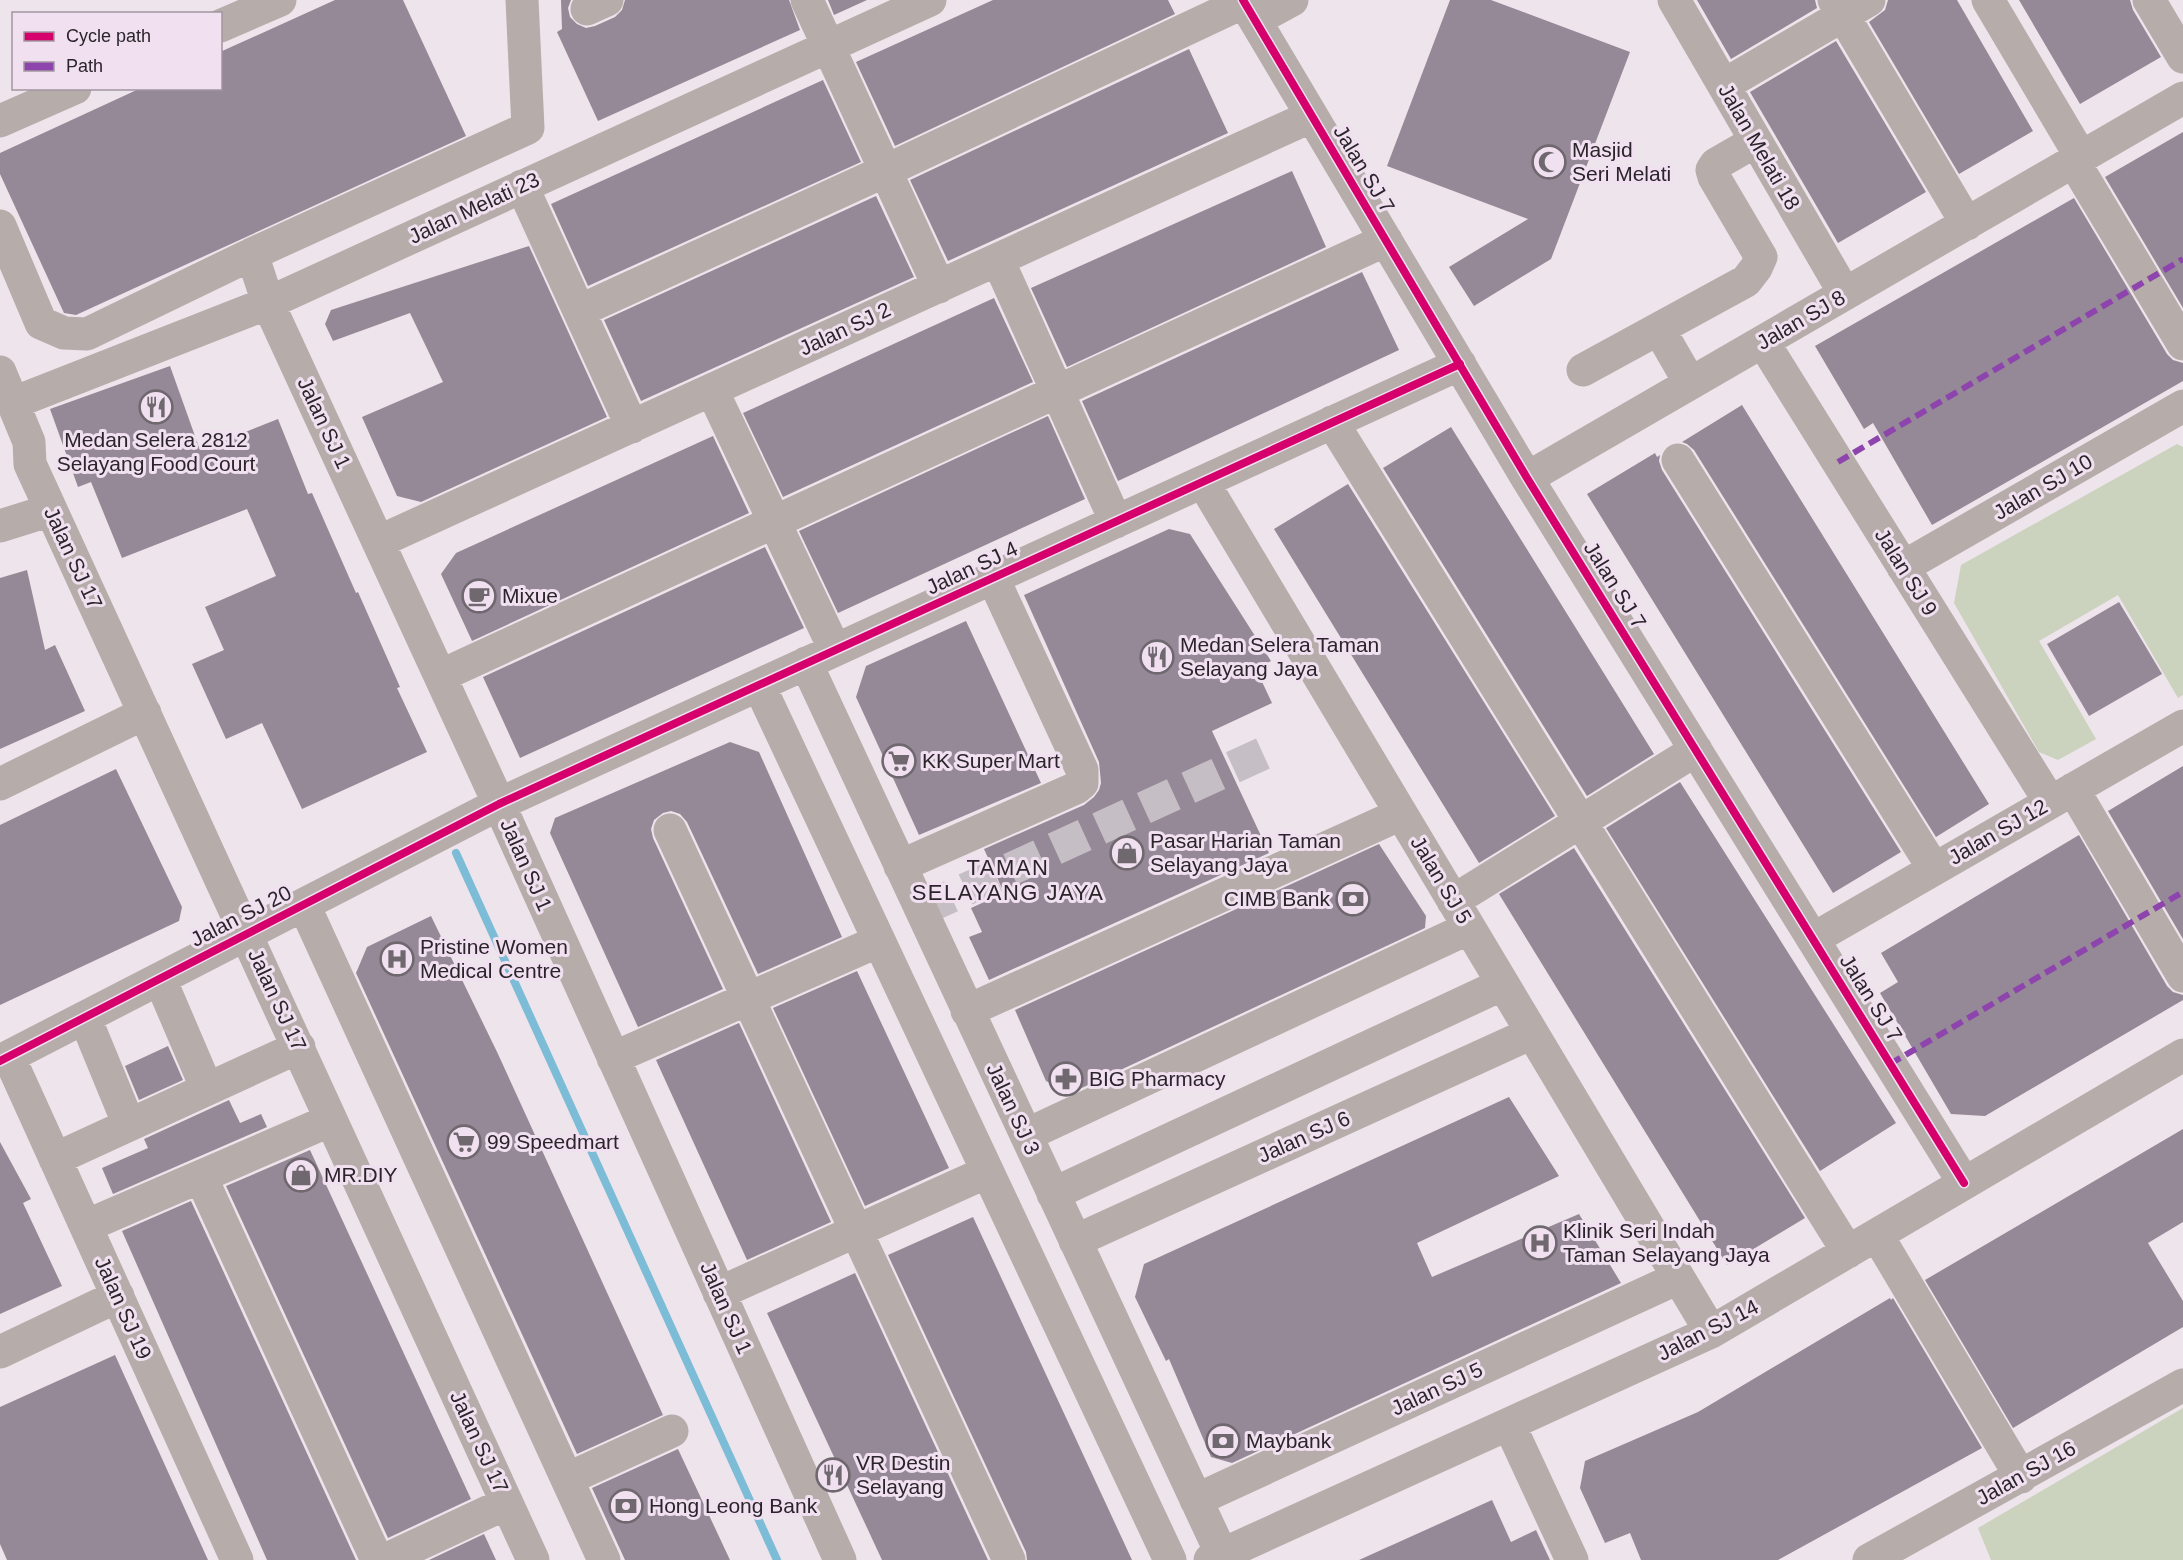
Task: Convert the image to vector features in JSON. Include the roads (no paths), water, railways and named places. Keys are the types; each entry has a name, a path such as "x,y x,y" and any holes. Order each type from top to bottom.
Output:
{"street":[{"path":"222,25 280,0"},
{"path":"0,226 8,268 41,323 64,333 87,334 252,254 528,128 522,0"},
{"path":"807,0 939,287"},
{"name":"Jalan Melati 23","path":"6,407 268,303 930,0"},
{"path":"579,311 1247,8 1292,0"},
{"name":"Jalan Melati 18","path":"1674,0 1845,294"},
{"path":"1988,0 2183,344"},
{"path":"2149,0 2183,57"},
{"path":"1724,85 1849,5 1967,224"},
{"name":"Jalan SJ 7","path":"1247,8 1527,478 1964,1183"},
{"path":"0,121 70,90"},
{"name":"Jalan SJ 8","path":"1527,478 2183,98"},
{"name":"Jalan SJ 2","path":"378,542 1312,116"},
{"path":"1583,370 1746,281 1756,268 1761,257 1712,170 1716,164 1756,141"},
{"path":"522,186 632,427"},
{"path":"440,676 1386,240"},
{"name":"Jalan SJ 1","path":"252,254 268,303 499,804 840,1560"},
{"path":"998,260 1116,522"},
{"path":"1659,329 1690,383"},
{"name":"Jalan SJ 9","path":"1762,342 1903,567 2183,976"},
{"name":"Jalan SJ 4","path":"499,804 1460,364"},
{"name":"Jalan SJ 17","path":"0,372 6,407 29,442 30,464 533,1560"},
{"path":"712,390 835,650"},
{"name":"Jalan SJ 10","path":"1903,567 2183,406"},
{"path":"1332,423 1848,1252"},
{"path":"1678,460 1934,869"},
{"name":"Jalan SJ 5","path":"1203,482 1711,1332"},
{"path":"0,526 51,510"},
{"path":"900,866 1076,788 1082,783 1082,770 993,578"},
{"name":"Jalan SJ 3","path":"806,663 1196,1500 1233,1554"},
{"path":"759,685 1170,1560"},
{"path":"0,784 145,712"},
{"name":"Jalan SJ 12","path":"1813,939 2183,726"},
{"path":"1026,1135 1461,914 1580,821 1696,750"},
{"name":"Jalan SJ 20","path":"4,1059 499,804"},
{"path":"967,1011 1401,814"},
{"path":"670,830 1009,1560"},
{"path":"304,904 604,1560"},
{"path":"613,1058 879,941"},
{"path":"160,979 207,1089"},
{"path":"1053,1194 1503,984"},
{"path":"85,1018 129,1125"},
{"name":"Jalan SJ 6","path":"1075,1241 1532,1033"},
{"path":"55,1159 299,1047"},
{"name":"Jalan SJ 14","path":"1233,1554 1711,1332 2183,1055"},
{"name":"Jalan SJ 19","path":"4,1059 55,1159 237,1560"},
{"path":"86,1226 332,1120"},
{"path":"719,1293 987,1172"},
{"path":"201,1177 377,1560"},
{"path":"1877,1235 2020,1477"},
{"name":"Jalan SJ 5","path":"1196,1500 1678,1278"},
{"path":"0,1352 118,1296"},
{"name":"Jalan SJ 16","path":"1869,1560 2183,1385"},
{"path":"1509,1424 1572,1560"},
{"path":"567,1479 672,1431"},
{"path":"385,1560 507,1503"}],"waterway":[{"path":"456,853 777,1560"}],"tunnel":[{"path":"921,910 1275,748"}],"place":[{"name":"Masjid Seri Melati","path":"1549,162"},
{"name":"Medan Selera 2812 Selayang Food Court","path":"156,407"},
{"name":"Mixue","path":"479,596"},
{"name":"Medan Selera Taman Selayang Jaya","path":"1157,657"},
{"name":"KK Super Mart","path":"899,761"},
{"name":"Pasar Harian Taman Selayang Jaya","path":"1127,853"},
{"name":"CIMB Bank","path":"1353,899"},
{"name":"Pristine Women Medical Centre","path":"397,959"},
{"name":"BIG Pharmacy","path":"1066,1079"},
{"name":"99 Speedmart","path":"464,1142"},
{"name":"MR.DIY","path":"301,1175"},
{"name":"Klinik Seri Indah Taman Selayang Jaya","path":"1540,1243"},
{"name":"Maybank","path":"1223,1441"},
{"name":"VR Destin Selayang","path":"833,1475"},
{"name":"Hong Leong Bank","path":"626,1506"}],"district":[{"name":"TAMAN SELAYANG JAYA","path":"1008,880"}]}
